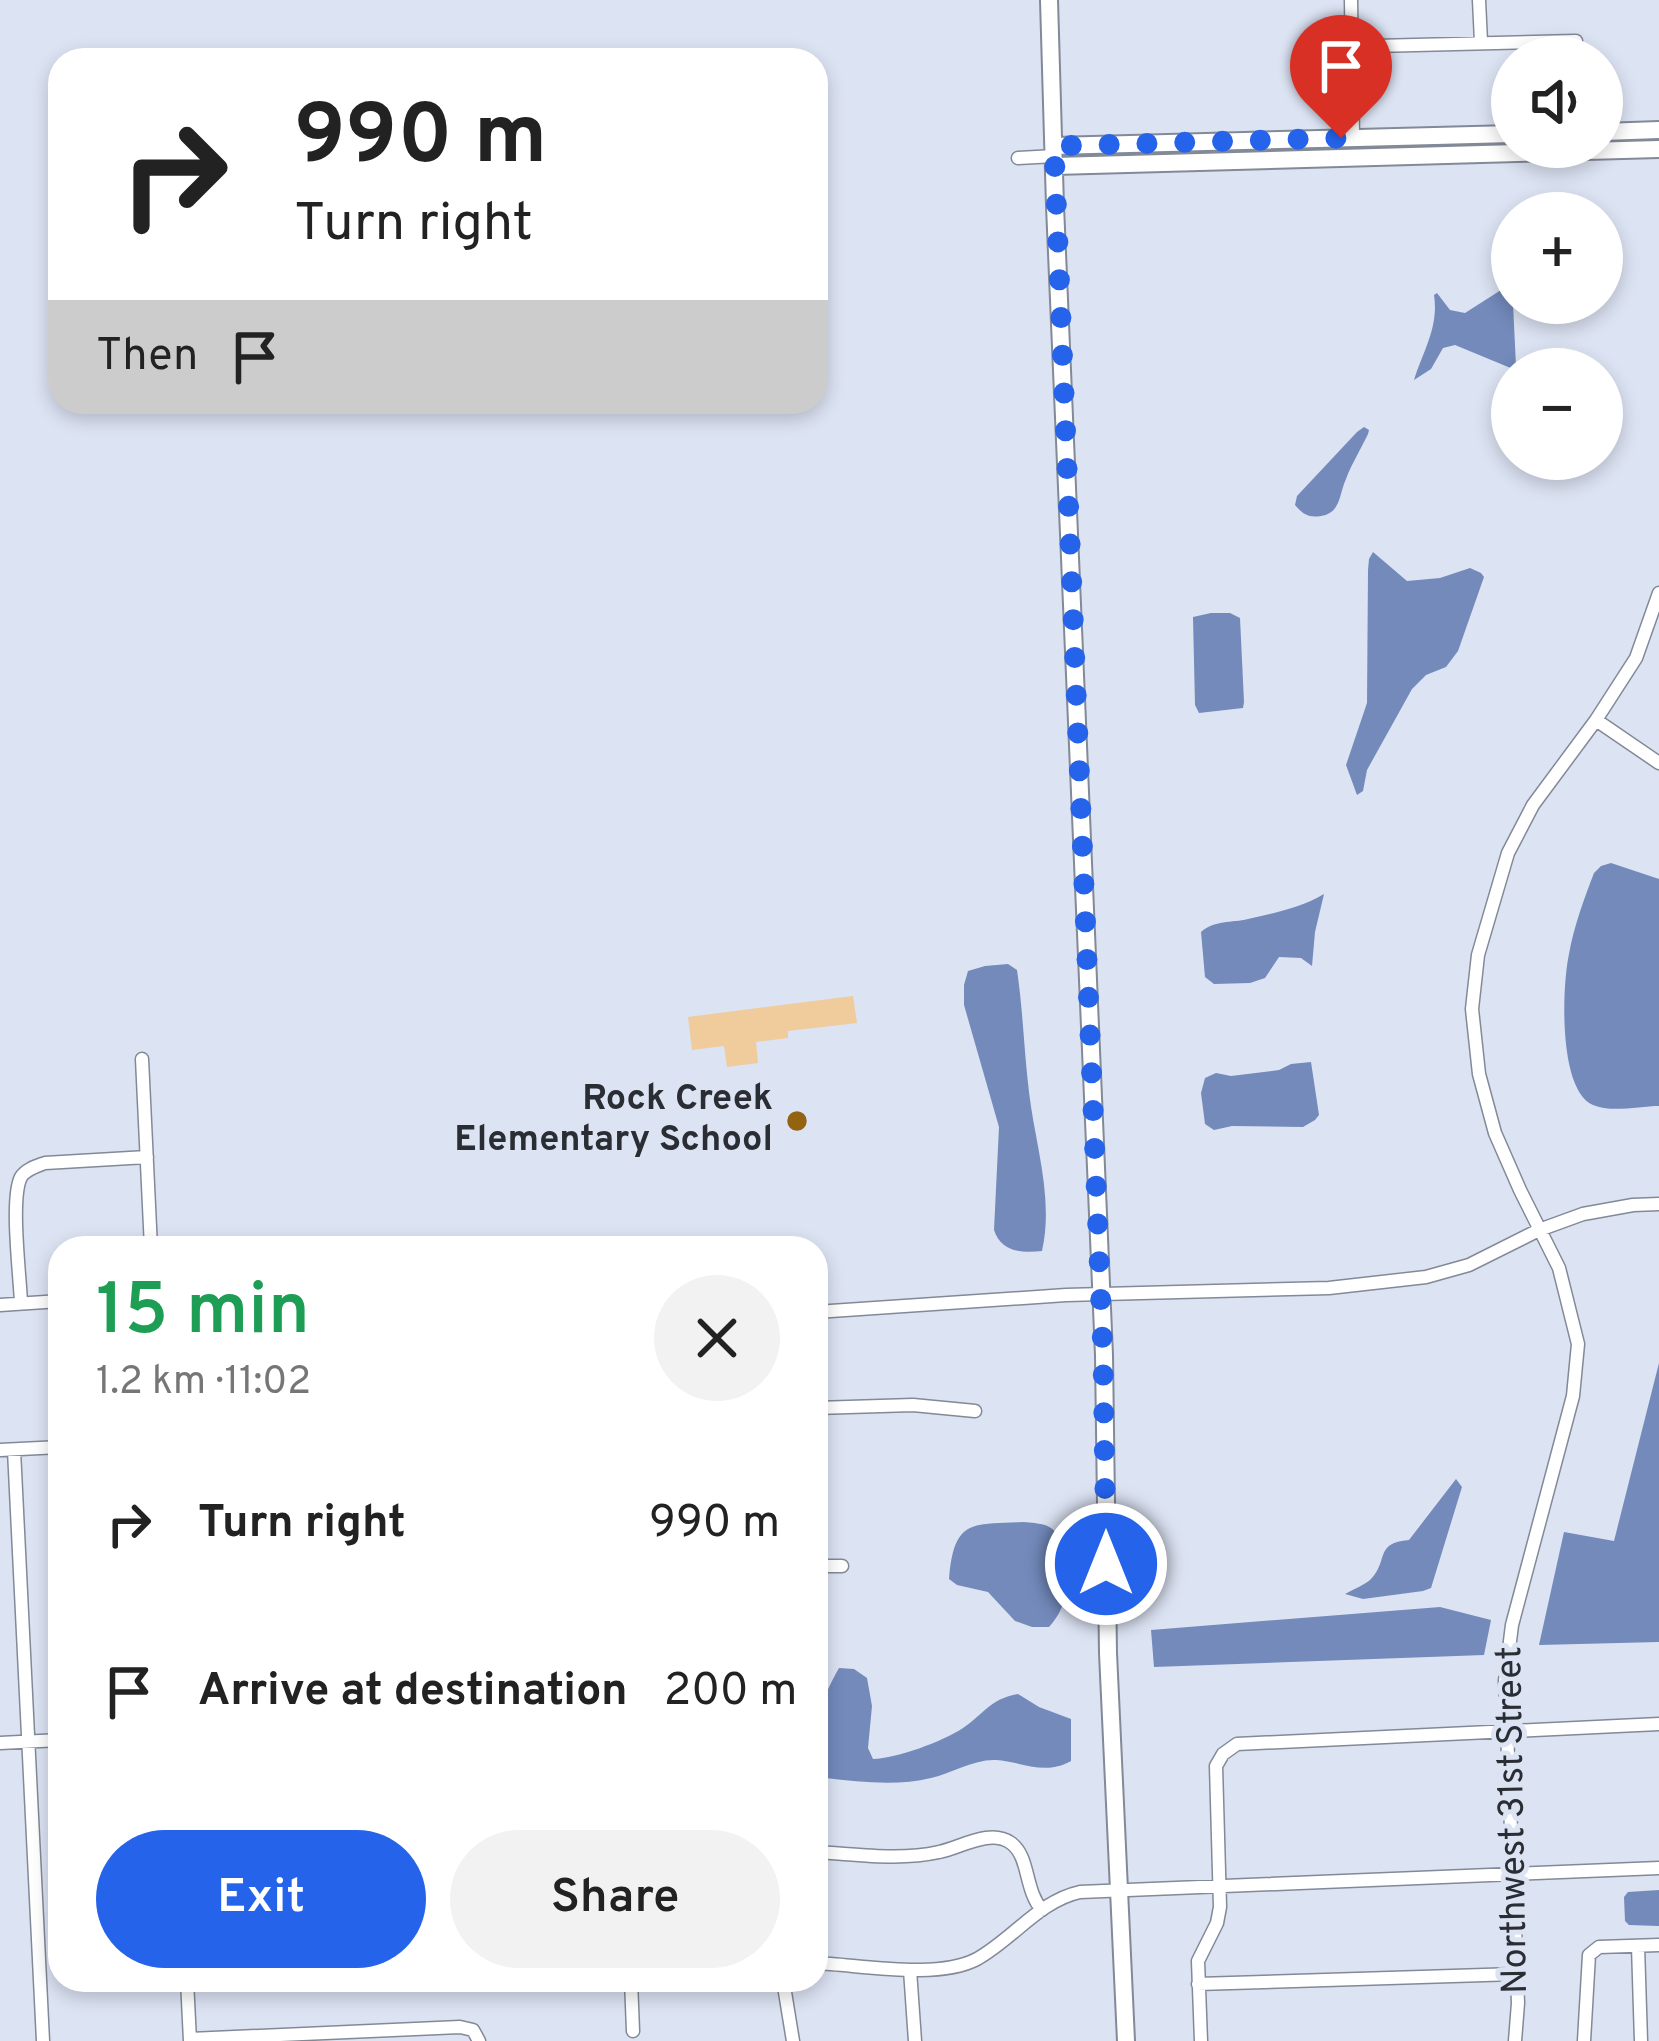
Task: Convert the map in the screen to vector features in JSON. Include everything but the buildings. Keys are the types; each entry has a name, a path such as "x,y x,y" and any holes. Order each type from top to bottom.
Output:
{"main road":[{"path":"1049,0 1126,2041"},
{"path":"1623,131 1659,130"},
{"path":"1055,156 1491,135"},
{"path":"1055,156 1659,149"}],"street":[{"path":"1351,0 1353,138"},
{"path":"1479,0 1481,42"},
{"path":"1375,46 1491,42"},
{"path":"1018,158 1055,156"},
{"name":"Northwest 31st Street","path":"1515,2041 1505,1681 1512,1625 1573,1396 1578,1344 1558,1268 1495,1133 1479,1074 1472,1009 1478,955 1508,853 1532,805 1636,658 1659,593"},
{"path":"1596,720 1659,763"},
{"path":"142,1059 150,1236"},
{"path":"21,1303 17,1196 21,1177 45,1162 147,1157"},
{"path":"828,1311 1100,1294 1329,1288 1426,1277 1469,1265 1539,1229 1583,1214 1659,1204"},
{"path":"0,1305 48,1302"},
{"path":"828,1407 913,1405 975,1411"},
{"path":"43,2041 30,1741 7,1450 48,1448"},
{"path":"828,1566 842,1566"},
{"path":"1201,2041 1198,1961 1217,1923 1220,1887 1216,1766 1237,1744 1659,1724"},
{"path":"0,1743 48,1740"},
{"path":"828,1853 909,1856 1001,1839 1010,1842 1023,1859 1028,1888 1042,1910"},
{"path":"828,1964 944,1970 977,1958 1061,1896 1080,1892 1659,1868"},
{"path":"1584,2041 1589,1955 1599,1947 1659,1945"},
{"path":"1638,1946 1641,2041"},
{"path":"910,1970 914,2041"},
{"path":"1198,1984 1516,1974"},
{"path":"188,1992 190,2040 460,2027 476,2035"},
{"path":"631,1992 633,2031"},
{"path":"785,1992 793,2041"}],"shaded area":[{"path":"853,996 857,1023 788,1031 788,1038 756,1042 758,1063 727,1067 724,1046 692,1050 688,1017"}],"water":[{"path":"1434,295 1450,310 1465,313 1491,296 1491,324 1514,324 1515,348 1491,348 1491,360 1455,345 1443,348 1431,369 1414,380 1432,328"},
{"path":"1364,427 1368,434 1336,507 1321,516 1303,513 1295,505 1297,496"},
{"path":"1373,552 1407,581 1440,578 1470,568 1484,577 1458,651 1446,667 1426,675 1412,689 1357,795 1346,765 1367,703 1368,570"},
{"path":"1211,613 1240,618 1244,702 1243,708 1199,713 1193,617"},
{"path":"1611,863 1659,879 1659,1106 1617,1109 1593,1105 1582,1096 1568,1059 1564,1012 1571,944 1594,873"},
{"path":"1324,894 1312,966 1301,958 1279,957 1265,978 1250,983 1214,984 1205,977 1201,932 1206,928 1287,909"},
{"path":"1008,964 1017,970 1045,1191 1042,1251 1013,1250 994,1230 999,1127 964,1005 968,971"},
{"path":"1311,1062 1319,1115 1315,1120 1303,1127 1214,1130 1205,1124 1201,1093 1205,1078"},
{"path":"1659,1363 1659,1642 1539,1645 1564,1532 1614,1541"},
{"path":"1456,1479 1462,1487 1431,1588 1363,1599 1345,1594 1371,1579 1386,1549 1409,1540"},
{"path":"1023,1522 1051,1528 1063,1549 1064,1598 1049,1627 1015,1621 988,1592 949,1579 955,1545 968,1529"},
{"path":"1440,1607 1491,1620 1484,1655 1154,1667 1151,1630"},
{"path":"839,1668 854,1669 867,1678 872,1706 868,1748 873,1759 943,1739 994,1703 1018,1694 1071,1719 1071,1761 1043,1768 988,1760 903,1782 828,1778 828,1690"},
{"path":"1659,1890 1659,1926 1629,1925 1624,1897 1628,1892"}],"place":[{"name":"Rock Creek Elementary School","path":"797,1121"}],"route":[{"path":"1106,1564 1105,1409 1054,146 1341,138"}]}
